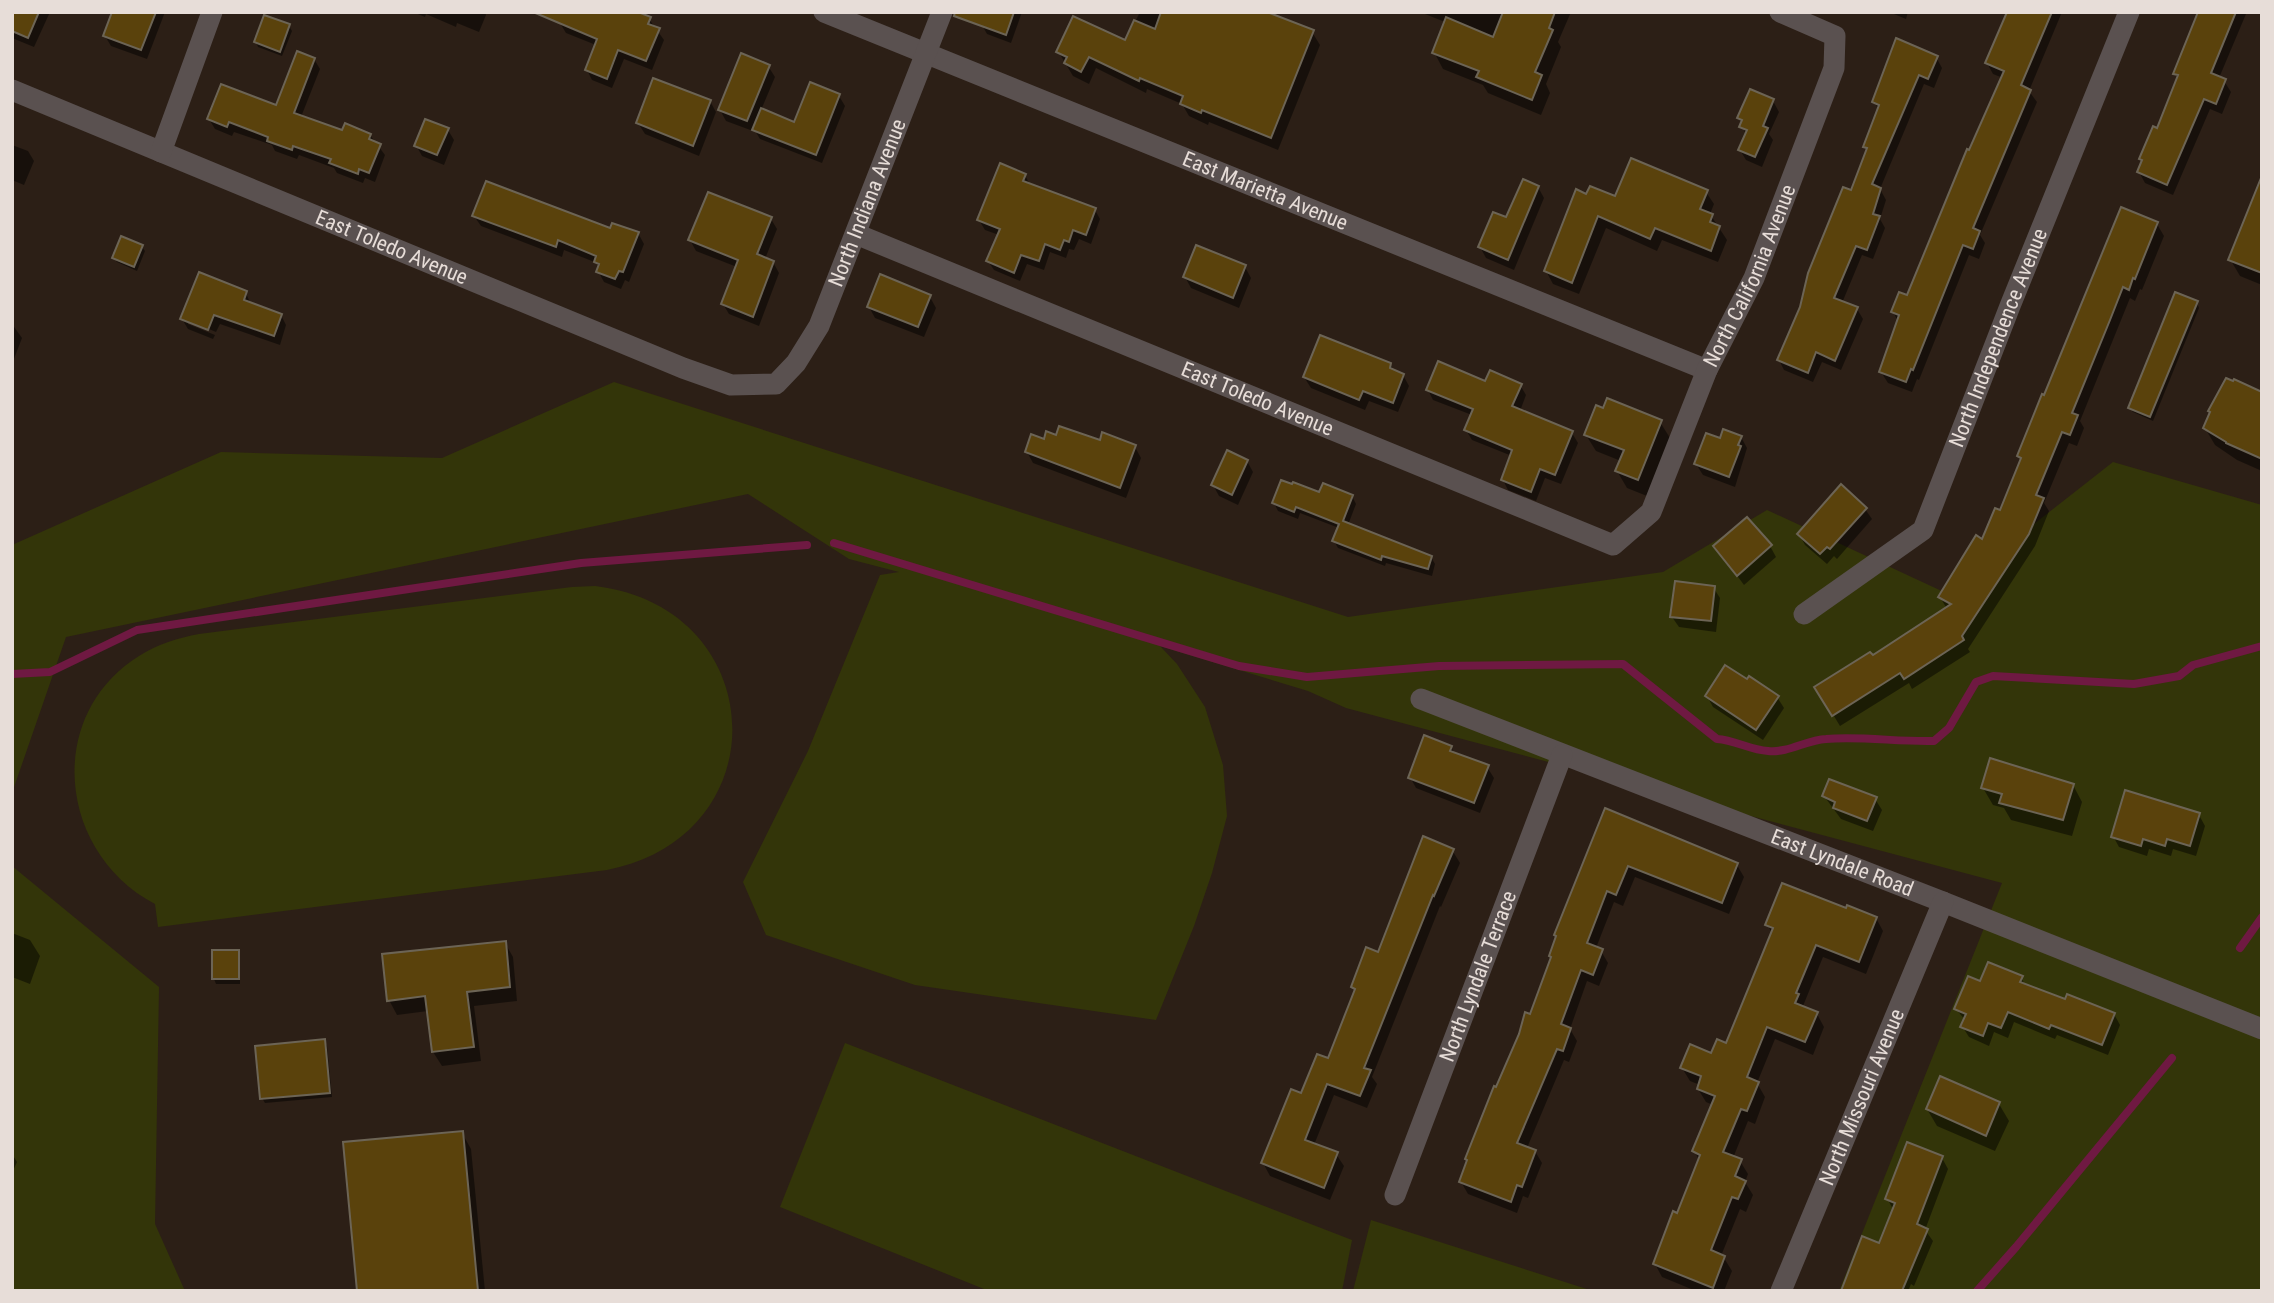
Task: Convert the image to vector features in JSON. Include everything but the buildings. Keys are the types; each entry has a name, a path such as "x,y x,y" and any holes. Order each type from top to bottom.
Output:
{"street":[{"path":"162,152 212,12"},
{"name":"East Marietta Avenue","path":"824,12 1707,370"},
{"name":"North Indiana Avenue","path":"776,384 796,363 819,326 942,12"},
{"name":"North California Avenue","path":"1651,512 1707,370 1754,278 1833,68 1835,36 1780,12"},
{"name":"North Independence Avenue","path":"1804,614 1923,530 2129,12"},
{"name":"East Toledo Avenue","path":"12,90 683,368 731,385 776,384"},
{"name":"East Toledo Avenue","path":"856,234 1613,545 1651,512"},
{"name":"East Lyndale Road","path":"1421,699 2262,1029"},
{"name":"North Lyndale Terrace","path":"1395,1195 1562,755"},
{"name":"North Missouri Avenue","path":"1781,1291 1943,902"}],"shaded area":[{"path":"614,382 1348,617 1663,572 1767,510 1946,593 2113,462 2262,505 2262,1291 1839,1291 2002,883 1346,708 1308,691 1160,646 1177,664 1205,707 1223,765 1227,816 1194,926 1156,1020 915,985 766,935 743,882 808,751 880,575 899,572 849,559 748,494 66,637 12,793 12,545 221,452 442,458"},
{"path":"595,586 653,603 696,634 722,676 732,723 726,771 703,814 664,849 607,870 158,927 155,904 123,881 99,853 82,819 75,784 77,748 88,713 108,682 139,656 168,642 199,634"},
{"path":"12,866 159,987 155,1224 185,1291 12,1291"},
{"path":"845,1043 1352,1240 1342,1291 989,1291 780,1207"},
{"path":"1371,1220 1593,1291 1353,1291"}],"waterway":[{"path":"834,543 1239,666 1307,677 1439,666 1623,664 1717,739 1768,751 1826,739 1934,741 1949,728 1976,682 1993,676 2134,684 2179,676 2193,665 2262,646"},
{"path":"12,674 50,672 137,630 581,563 807,545"},
{"path":"2240,948 2262,917"},
{"path":"1977,1291 2172,1058"}]}
